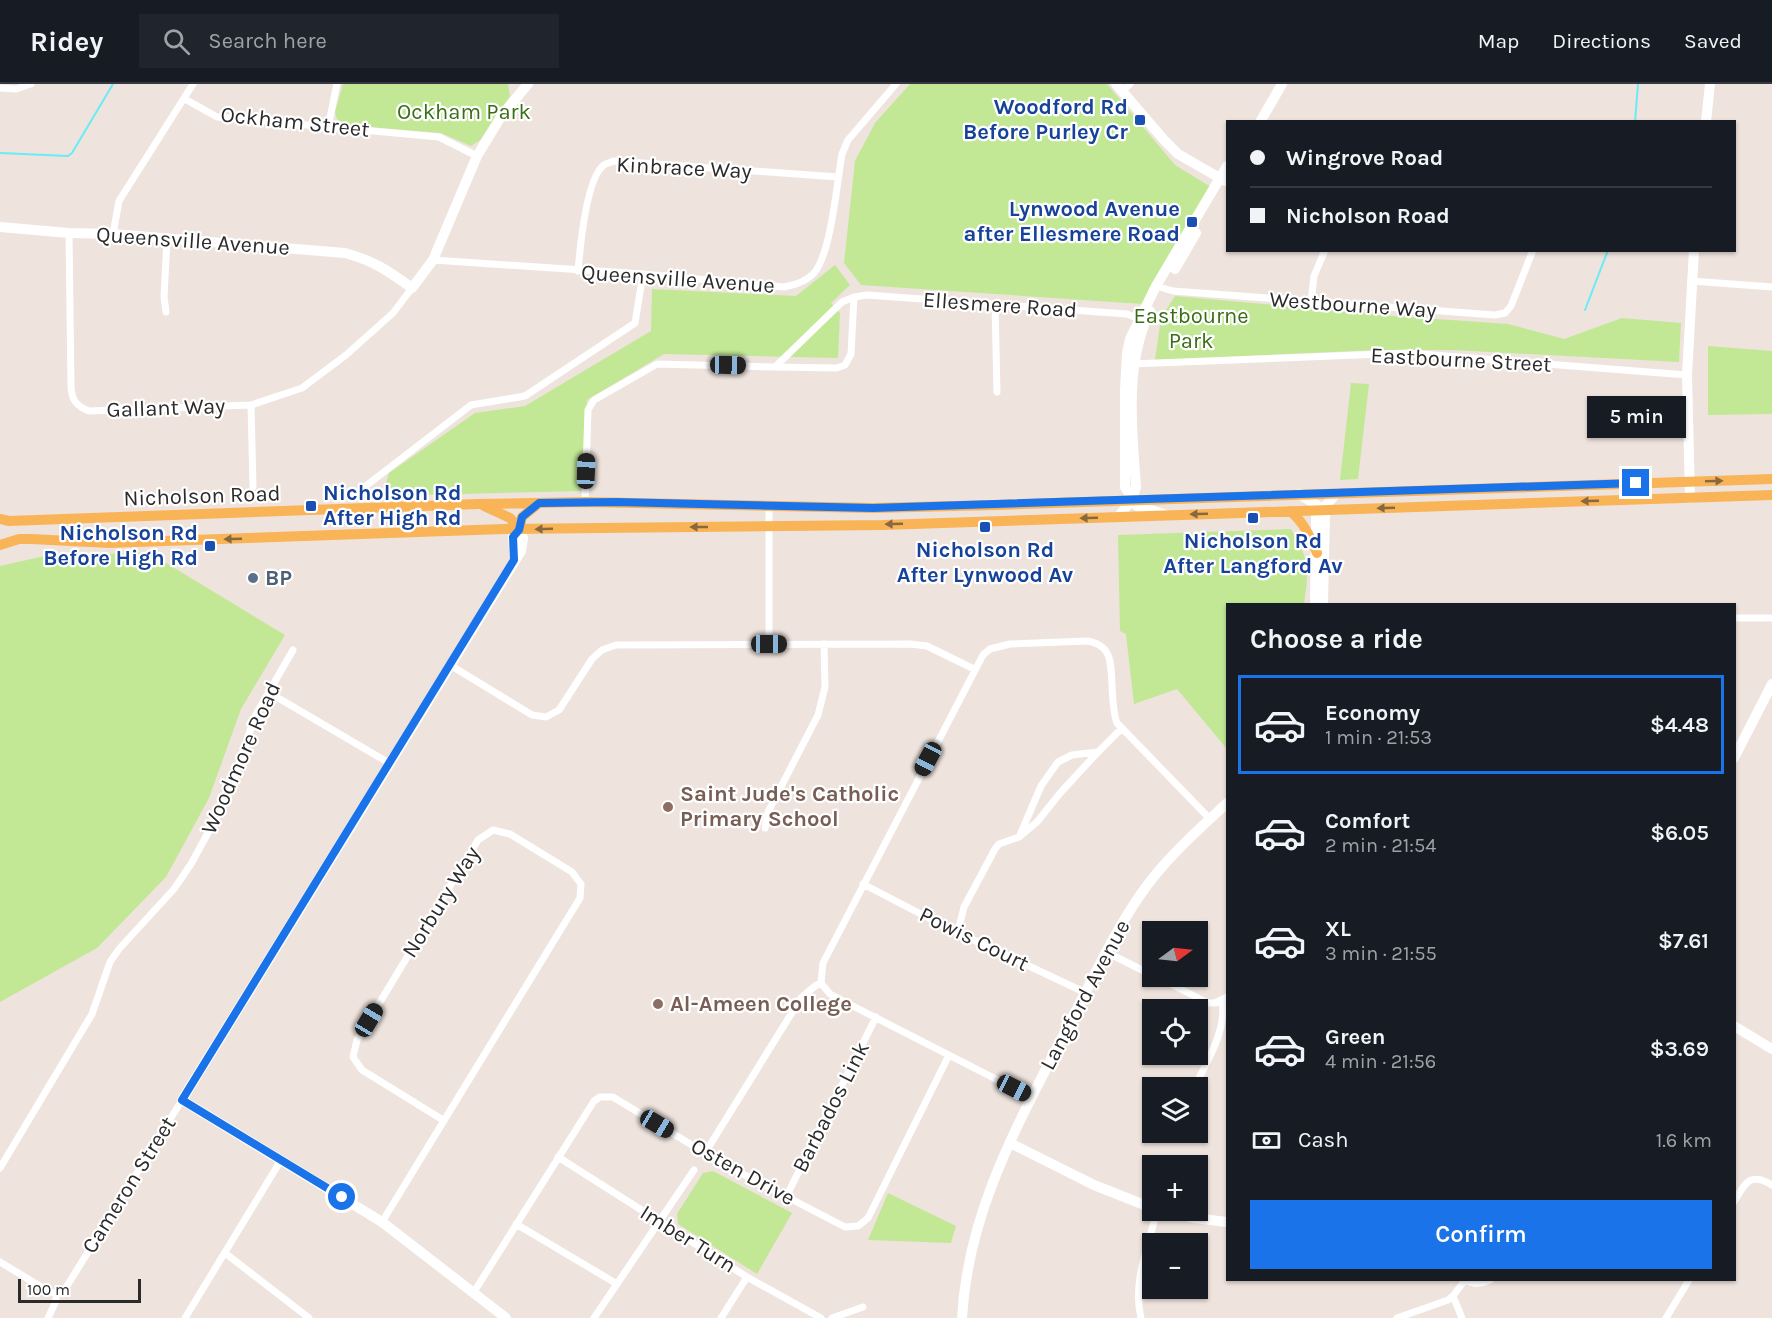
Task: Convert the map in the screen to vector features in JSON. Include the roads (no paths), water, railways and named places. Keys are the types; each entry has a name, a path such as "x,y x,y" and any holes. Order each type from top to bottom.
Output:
{"main road":[{"name":"Nicholson Road","path":"0,519 9,521 122,518 585,502 873,508 1772,479"},
{"name":"Nicholson Road","path":"0,544 31,539 109,543 519,530 1118,517 1772,495"},
{"path":"519,530 522,517 539,503"},
{"path":"478,504 510,518 519,530"},
{"path":"1290,511 1307,531 1317,553"}],"street":[{"path":"0,88 16,89 30,84"},
{"path":"113,234 119,201 194,84"},
{"path":"327,127 337,84"},
{"name":"Queensville Avenue","path":"433,260 643,274 784,287 802,282 816,271 826,249 842,154 848,140 896,84"},
{"path":"1254,120 1275,84"},
{"path":"1261,120 1282,84"},
{"path":"1706,120 1710,84"},
{"path":"253,487 251,405 302,388 346,355 393,313 433,260 477,156 521,86"},
{"path":"1123,86 1164,140 1178,153 1224,179 1130,339 1125,487 1137,506 1168,515"},
{"name":"Ockham Street","path":"185,99 217,117 439,137 477,156"},
{"name":"Kinbrace Way","path":"578,271 584,214 598,171 613,161 838,177"},
{"name":"Queensville Avenue","path":"0,227 345,253 370,260 412,288"},
{"name":"Gallant Way","path":"69,233 71,387 72,399 75,403 89,411 251,405"},
{"path":"166,312 164,297 167,239"},
{"path":"1311,302 1314,276 1324,252"},
{"name":"Westbourne Way","path":"1160,287 1311,302 1496,315 1505,313 1511,306 1532,252"},
{"path":"1690,498 1687,375 1694,252"},
{"path":"367,485 471,405 525,396 635,323 643,274"},
{"path":"1691,281 1772,287"},
{"name":"Ellesmere Road","path":"854,297 867,295 1127,314 1142,320"},
{"path":"585,502 588,410 594,400 657,364 775,367 837,368 845,365 851,354 854,297 842,302 775,367"},
{"path":"995,304 996,392"},
{"name":"Eastbourne Street","path":"1130,364 1408,353 1687,375"},
{"path":"1315,603 1316,516 1337,493"},
{"path":"1299,494 1317,505 1325,515 1323,603"},
{"path":"1118,517 1132,500"},
{"path":"769,644 770,506"},
{"name":"Cameron Street","path":"48,1318 56,1301 56,1294 62,1292 67,1286 514,560 513,537 519,530"},
{"path":"1736,618 1770,618"},
{"path":"1032,1097 830,994 821,983 823,963 983,655 990,648 999,646 1088,641 1099,644 1107,652 1110,660 1112,711 1121,729 1129,734 1210,819"},
{"path":"765,828 768,812 818,715 825,687 824,644"},
{"path":"450,665 532,715 546,717 559,711 592,659 602,650 616,645 910,644 927,646 974,669"},
{"name":"Woodmore Road","path":"0,1168 3,1157 92,1014 110,962 118,949 174,889 191,864 228,796 255,716 293,650"},
{"path":"1736,751 1772,684"},
{"path":"268,692 389,763"},
{"path":"958,930 964,908 994,849 999,844 1019,837 1037,822 1061,792 1121,729"},
{"path":"1019,837 1041,786 1058,762 1072,755 1098,752"},
{"name":"Langford Avenue","path":"962,1318 977,1226 994,1174 1106,952 1144,889 1183,845 1226,804"},
{"name":"Norbury Way","path":"382,1222 580,898 581,884 572,872 510,834 493,830 478,840 357,1040 353,1057 362,1070 443,1120"},
{"name":"Powis Court","path":"863,884 1086,993"},
{"path":"1106,952 1142,970"},
{"path":"705,1153 801,998 821,983"},
{"path":"1176,987 1208,1003 1225,999 1225,1016 1221,1028 1199,1077"},
{"name":"Barbados Link","path":"786,1197 876,1017"},
{"path":"1736,1027 1772,1049"},
{"name":"Osten Drive","path":"474,1292 594,1101 600,1096 613,1097 705,1153 845,1227 858,1227 868,1218 949,1055"},
{"path":"182,1100 382,1222 506,1318"},
{"path":"1010,1143 1094,1185 1142,1204"},
{"name":"Imber Turn","path":"558,1157 747,1277 821,1318"},
{"path":"185,1318 281,1160"},
{"path":"594,1318 694,1170"},
{"path":"1736,1199 1745,1183 1754,1178 1762,1179 1772,1185"},
{"path":"1208,1220 1226,1222"},
{"path":"1141,1318 1137,1293 1138,1281 1155,1221"},
{"path":"516,1224 617,1284"},
{"path":"225,1253 309,1318"},
{"path":"0,1262 48,1292 56,1294"},
{"path":"721,1318 747,1277"},
{"path":"1397,1318 1426,1309 1453,1296 1464,1281"},
{"path":"1468,1281 1479,1284 1487,1281"},
{"path":"1666,1318 1688,1281"},
{"path":"1453,1296 1462,1318"},
{"path":"832,1318 863,1307"}],"waterway":[{"path":"0,153 68,156 72,153 113,84"},
{"path":"1635,120 1638,84"},
{"path":"1585,310 1607,252"}],"place":[{"name":"Woodford Rd Before Purley Cr","path":"1140,120"},
{"name":"Lynwood Avenue after Ellesmere Road","path":"1192,222"},
{"name":"Nicholson Rd After High Rd","path":"311,506"},
{"name":"Nicholson Rd After Langford Av","path":"1253,518"},
{"name":"Nicholson Rd After Lynwood Av","path":"985,527"},
{"name":"Nicholson Rd Before High Rd","path":"210,546"},
{"name":"BP","path":"253,578"},
{"name":"Saint Jude's Catholic Primary School","path":"668,807"},
{"name":"Al-Ameen College","path":"658,1004"}],"park label":[{"name":"Ockham Park","path":"464,112"},
{"name":"Eastbourne Park","path":"1191,328"}]}
